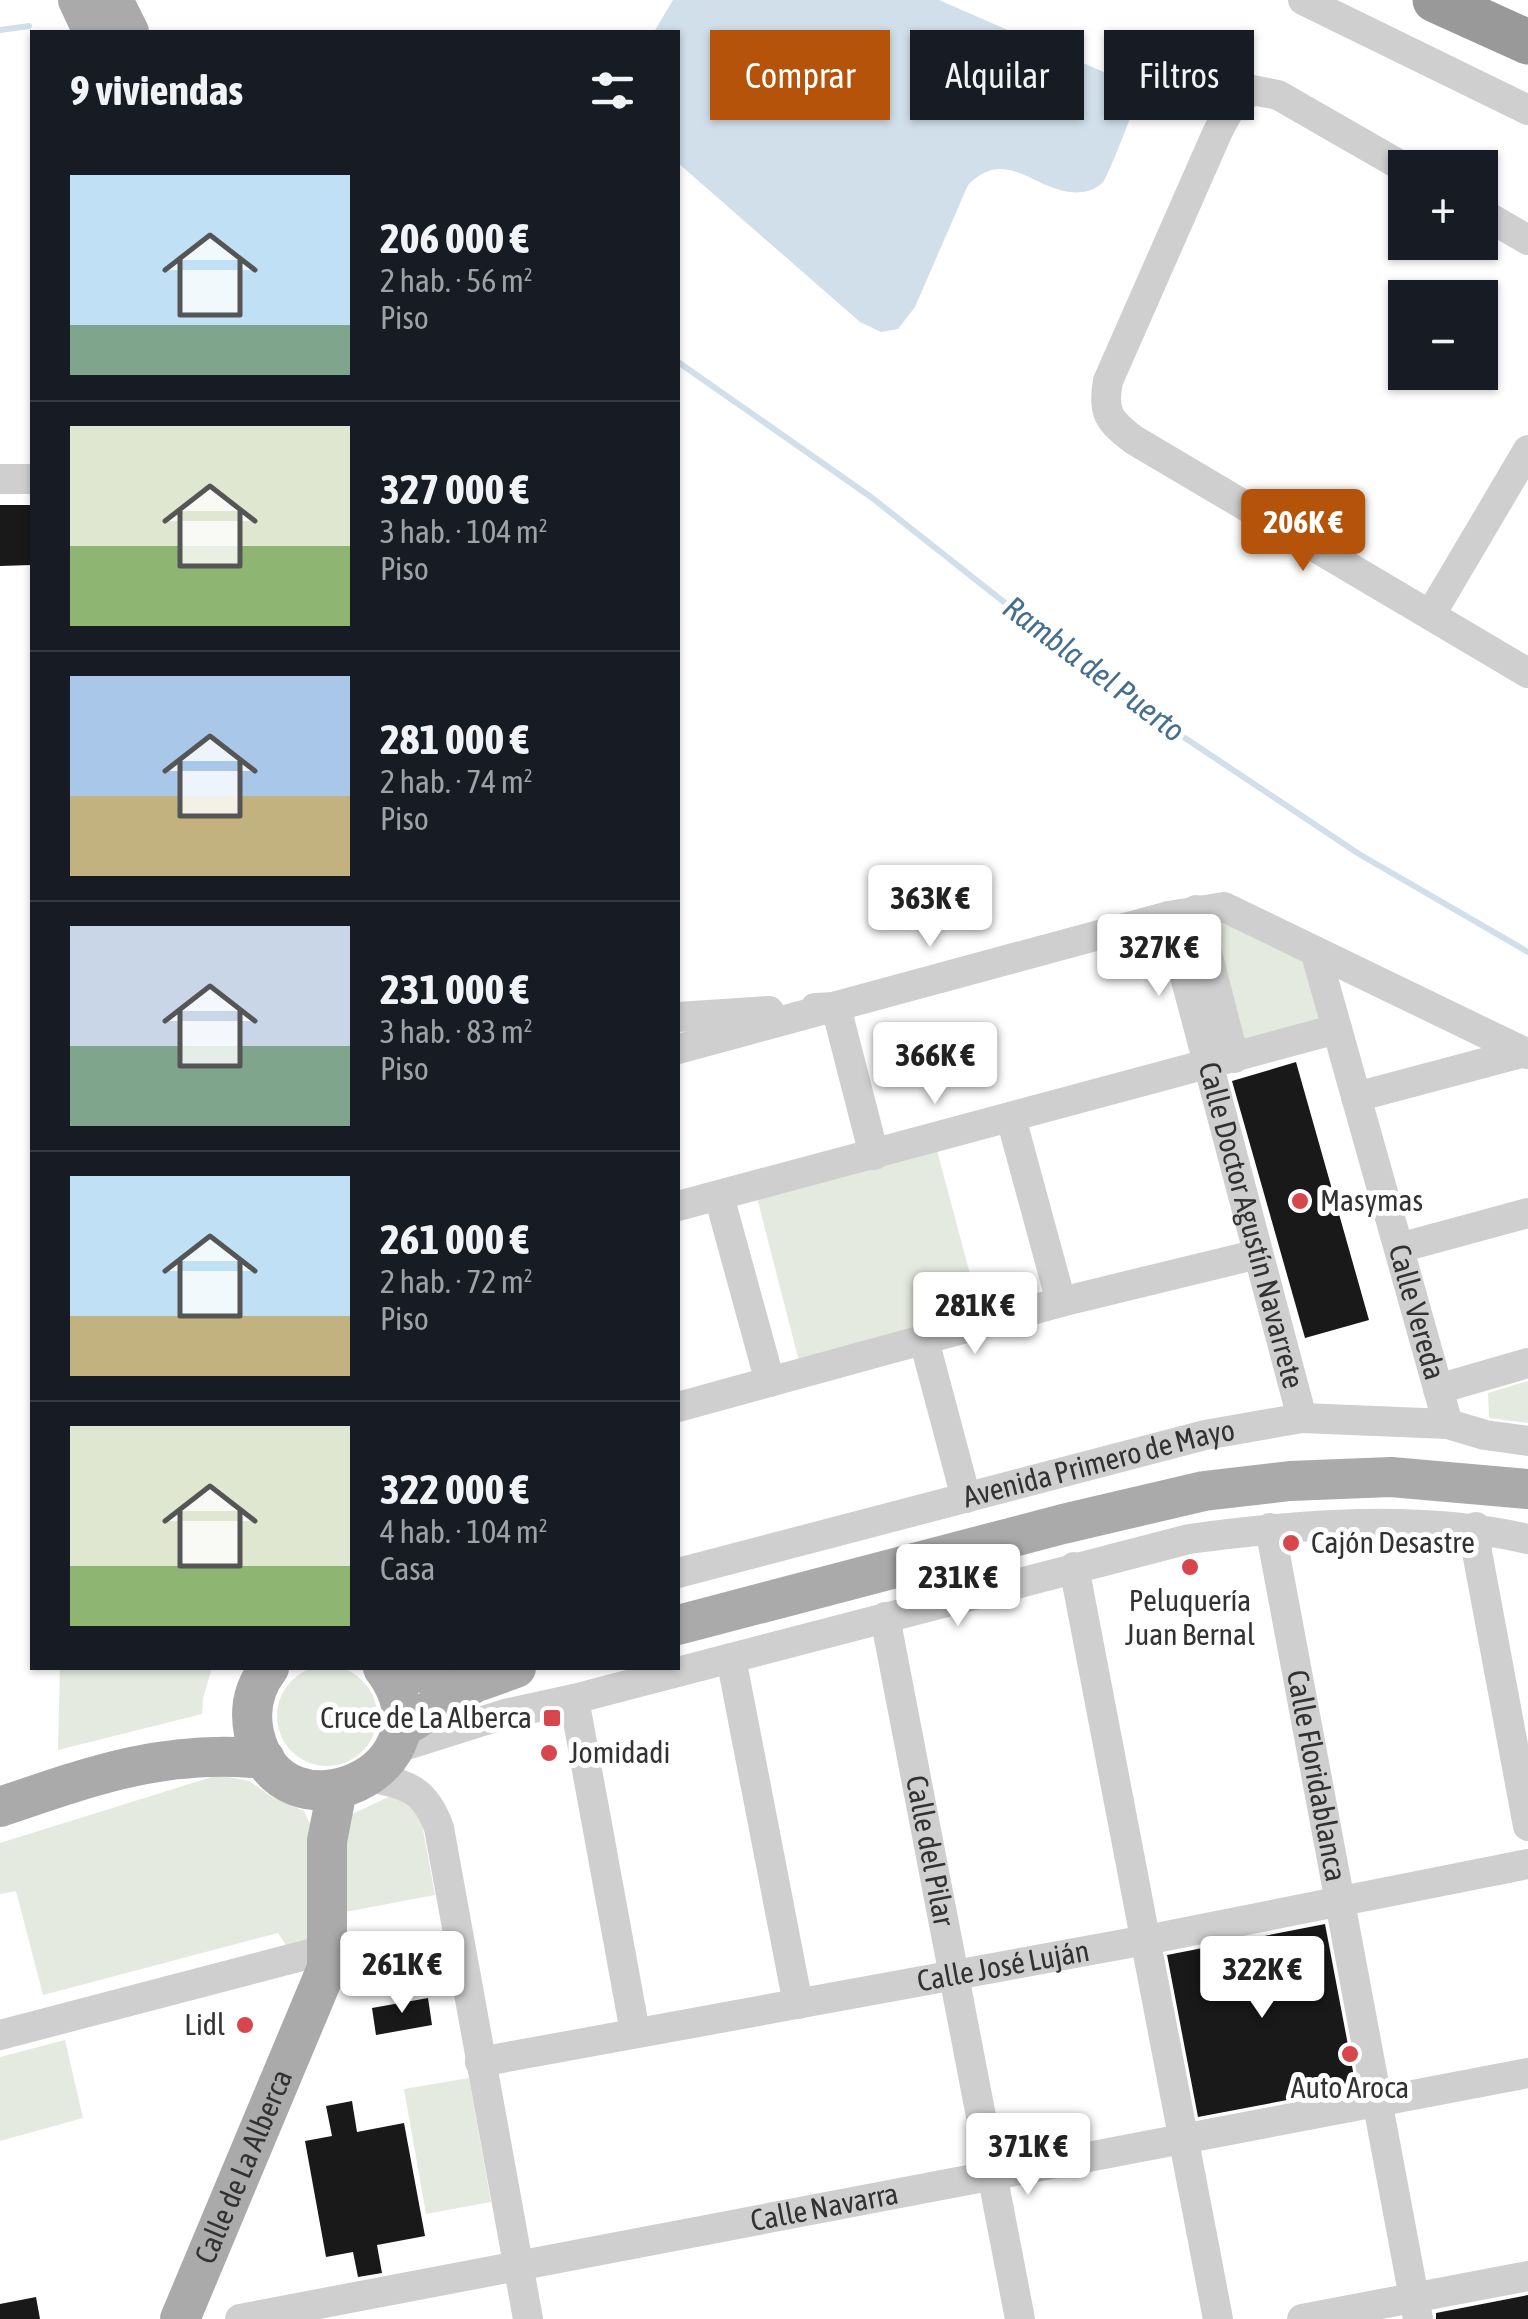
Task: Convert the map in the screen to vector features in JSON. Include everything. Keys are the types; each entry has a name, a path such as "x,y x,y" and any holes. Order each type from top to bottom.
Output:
{"highway":[{"path":"1435,0 1521,47"}],"main road":[{"path":"76,0 92,30"},
{"path":"113,0 128,30"},
{"name":"Avenida Primero de Mayo","path":"680,1624 1077,1520 1204,1491 1290,1481 1376,1478 1528,1489"},
{"name":"Calle de La Alberca","path":"180,2319 318,1993 329,1949 327,1841 320,1808 362,1767 401,1704 385,1670"},
{"path":"407,1670 428,1674 506,1670"},
{"path":"260,1685 252,1722 256,1742 265,1759 284,1778 362,1767 506,1670"},
{"path":"0,1808 165,1758 211,1734 260,1685"},
{"path":"165,1758 265,1759"}],"street":[{"path":"76,0 72,12 77,30"},
{"path":"1303,0 1528,110"},
{"path":"1388,158 1278,95 1252,90 1232,105 1108,381 1104,400 1112,424 1528,672"},
{"path":"1498,222 1528,240"},
{"path":"1431,614 1528,450"},
{"path":"0,478 30,479"},
{"path":"680,1047 1182,913 1224,907 1527,1053"},
{"name":"Calle Doctor Agustín Navarrete","path":"1182,913 1221,1062 1258,1254 1302,1418"},
{"name":"Calle Vereda","path":"1316,954 1448,1424"},
{"path":"680,1017 836,1007"},
{"path":"836,1007 874,1154"},
{"path":"680,1206 1337,1029"},
{"path":"1356,1098 1527,1053"},
{"path":"1011,1118 1061,1302"},
{"path":"719,1196 770,1382"},
{"path":"1398,1248 1528,1213"},
{"path":"680,1406 1061,1302 1258,1254"},
{"path":"924,1340 966,1498"},
{"path":"1438,1388 1528,1363"},
{"name":"Avenida Primero de Mayo","path":"680,1571 1206,1435 1302,1418 1448,1424 1485,1435 1528,1441"},
{"path":"362,1767 506,1714 1189,1539 1270,1528 1397,1523 1476,1527 1528,1538"},
{"path":"1476,1527 1477,1552 1528,1826"},
{"name":"Calle Floridablanca","path":"1270,1528 1415,2308"},
{"path":"1074,1566 1218,2319"},
{"name":"Calle del Pilar","path":"886,1617 1020,2319"},
{"path":"731,1658 798,2004"},
{"path":"574,1699 635,2032"},
{"path":"362,1767 416,1790 432,1808 528,2319"},
{"name":"Calle José Luján","path":"480,2062 1146,1940 1528,1864"},
{"path":"0,2035 329,1949"},
{"name":"Calle Navarra","path":"240,2319 1528,2073"},
{"path":"1302,2319 1415,2308 1528,2276"}],"shaded area":[{"path":"673,0 939,0 1008,30 910,30 910,120 1084,120 1084,63 1104,72 1104,120 1129,120 1106,176 1094,188 1067,192 1011,170 997,169 983,173 968,185 915,307 898,329 881,332 860,322 680,165 680,30 655,30"},
{"path":"1196,910 1316,954 1337,1029 1234,1058"},
{"path":"934,1139 983,1323 802,1373 754,1186"},
{"path":"1528,1381 1528,1423 1489,1418 1488,1393"},
{"path":"60,1670 211,1670 202,1714 58,1750"},
{"path":"306,1670 348,1670 363,1680 376,1706 374,1735 363,1752 346,1763 308,1763 291,1752 280,1735 280,1697 291,1680"},
{"path":"218,1775 249,1781 272,1797 304,1811 314,1833 309,1939 287,1947 278,1933 43,1995 16,1891 0,1894 0,1843"},
{"path":"395,1794 418,1802 435,1895 345,1912 344,1828 348,1816"},
{"path":"65,2040 83,2118 0,2141 0,2057"},
{"path":"469,2078 491,2202 426,2214 404,2089"}],"building":[{"path":"0,505 30,505 30,565 0,566"},
{"name":"Masymas","path":"1296,1062 1369,1320 1305,1338 1232,1081"},
{"path":"1325,1924 1356,2087 1198,2117 1167,1955"},
{"path":"428,1998 432,2025 376,2035 372,2008"},
{"path":"352,2101 357,2132 404,2123 425,2236 377,2245 382,2273 358,2277 353,2252 326,2257 305,2141 332,2136 326,2106"},
{"path":"1528,2295 1528,2319 1436,2319 1436,2313"},
{"path":"36,2297 40,2319 0,2319 0,2304"}],"waterway":[{"name":"Rambla del Puerto","path":"0,30 29,26"},
{"name":"Rambla del Puerto","path":"680,363 871,497 1128,700 1359,854 1528,952"}],"place":[{"name":"Masymas","path":"1300,1201"},
{"name":"Cajón Desastre","path":"1291,1543"},
{"name":"Peluquería Juan Bernal","path":"1190,1567"},
{"name":"Cruce de La Alberca","path":"552,1718"},
{"name":"Jomidadi","path":"549,1753"},
{"name":"Lidl","path":"245,2025"},
{"name":"Auto Aroca","path":"1350,2054"}]}
